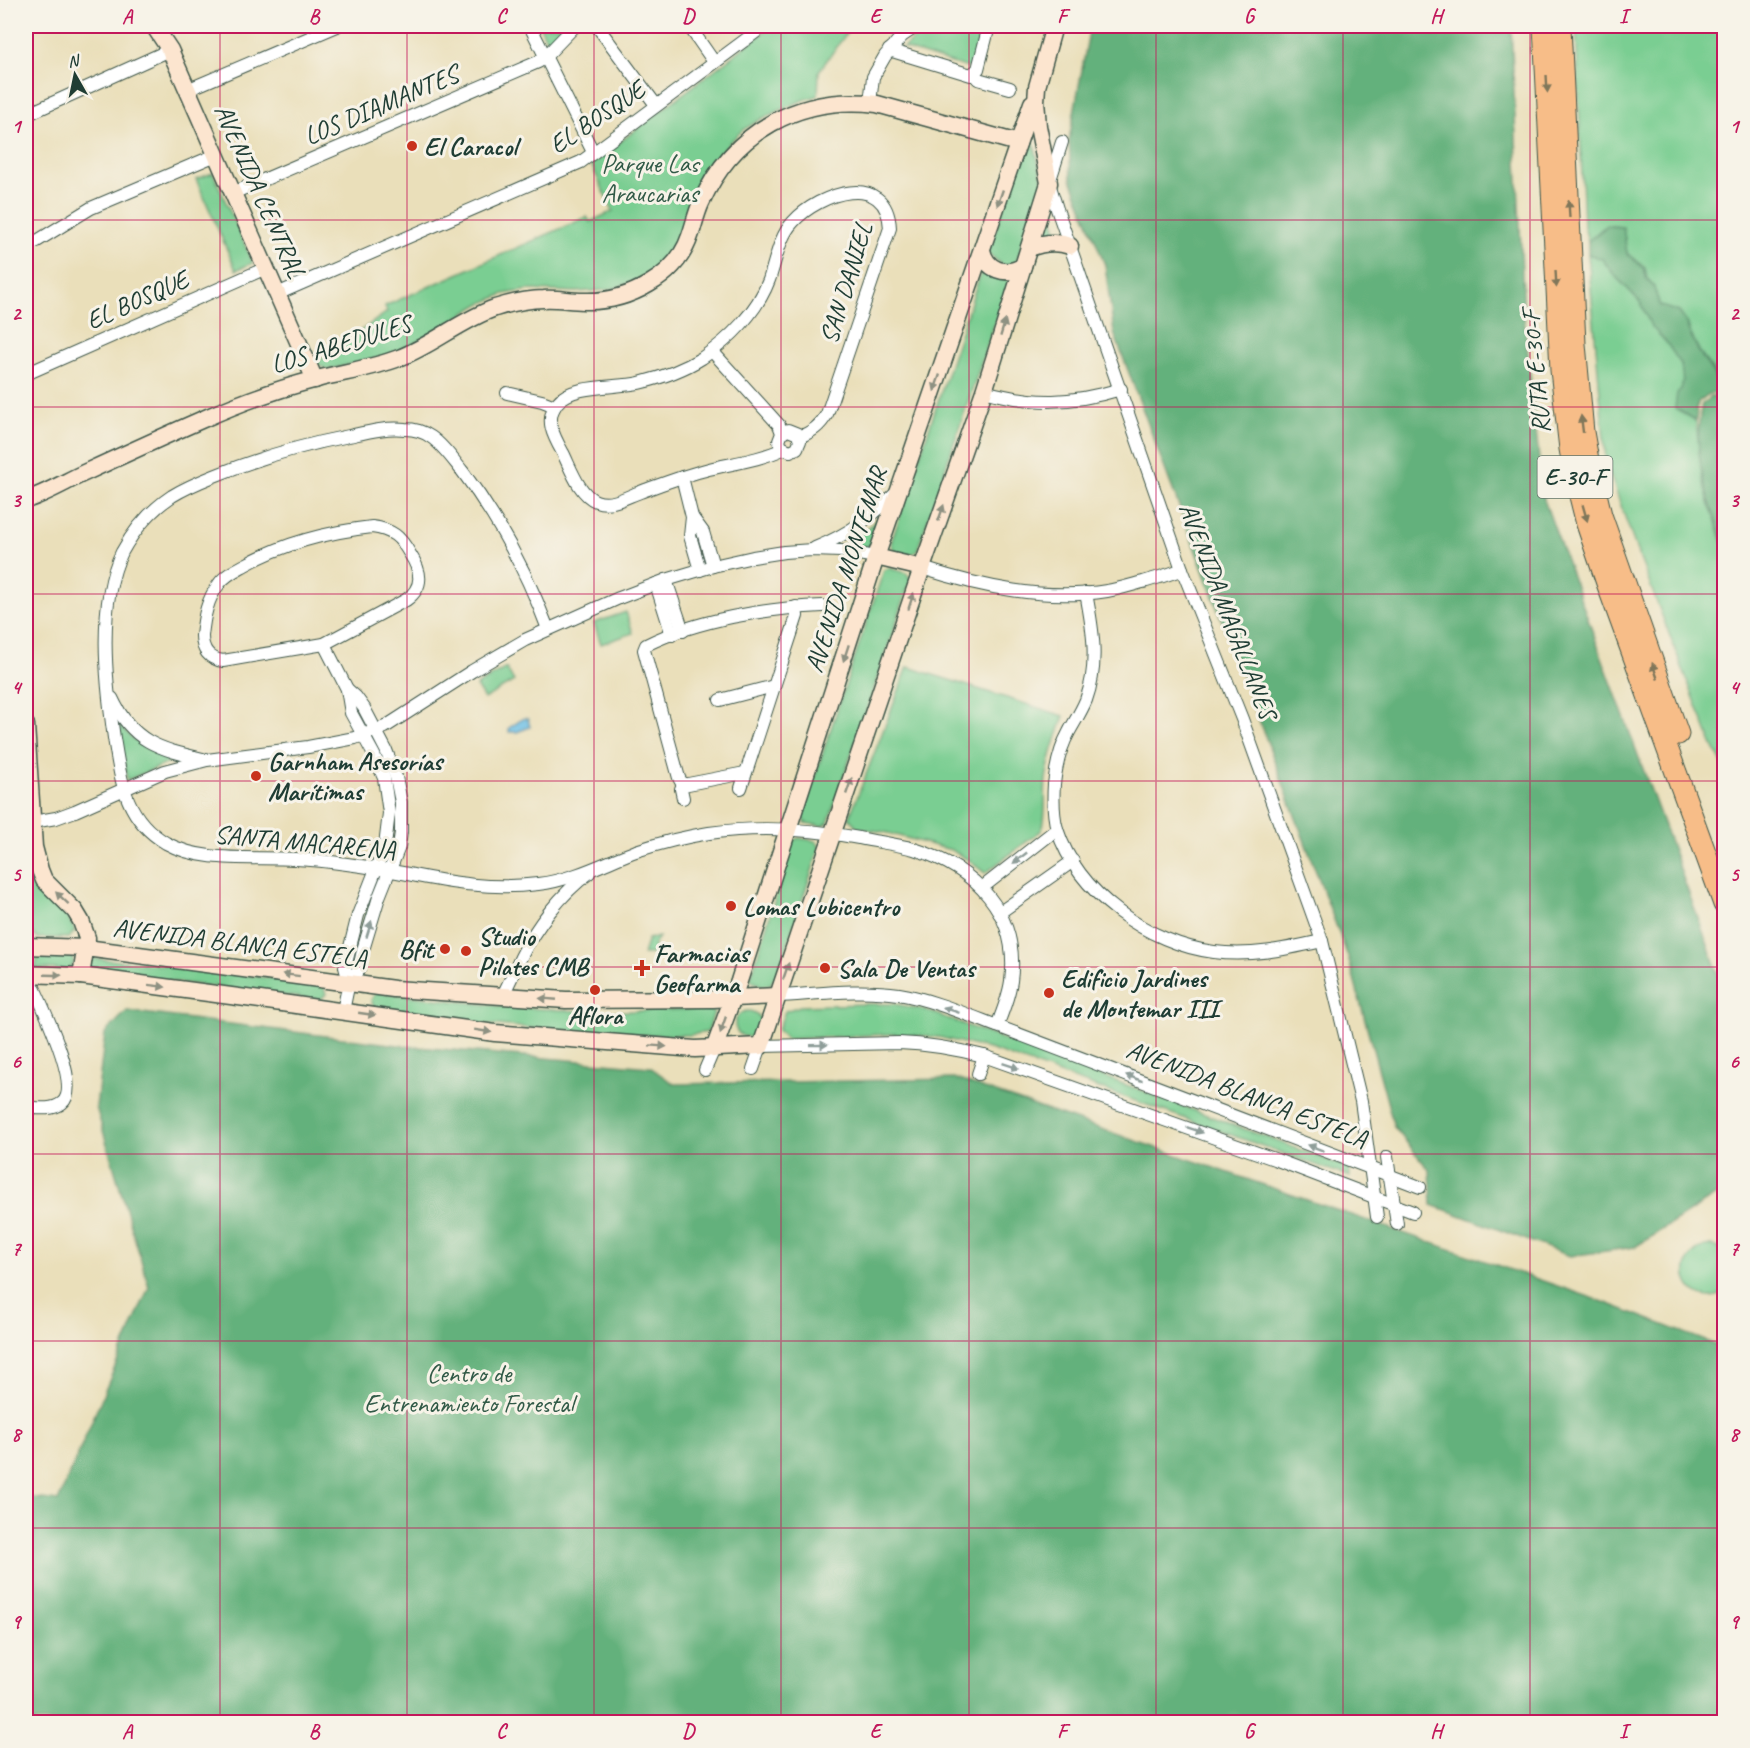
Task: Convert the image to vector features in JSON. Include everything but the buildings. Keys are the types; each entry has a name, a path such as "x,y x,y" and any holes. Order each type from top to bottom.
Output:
{"highway":[{"name":"RUTA E-30-F","path":"1544,26 1561,370 1566,422 1575,476 1587,524 1607,584 1725,904"},
{"name":"RUTA E-30-F","path":"1560,26 1576,354 1588,460 1610,541 1725,865"}],"main road":[{"name":"AVENIDA MAGALLANES","path":"1049,183 1038,126 1036,101 1037,87 1054,26"},
{"name":"AVENIDA CENTRAL","path":"158,27 188,90 315,380"},
{"name":"AVENIDA MONTEMAR","path":"714,1049 876,557 1037,87"},
{"name":"LOS ABEDULES","path":"26,502 234,405 315,380 396,360 419,350 479,315 503,305 544,299 594,301 615,298 638,290 658,278 676,262 690,238 702,201 715,176 733,153 754,134 804,109 837,103 873,104 1018,143"},
{"path":"760,1046 984,391 1049,183"},
{"path":"1029,248 1056,243 1070,246"},
{"path":"982,250 986,260 997,270 1011,272 1023,266"},
{"path":"876,557 922,568"},
{"path":"26,724 28,823 44,880 75,911 87,938 81,976"},
{"name":"AVENIDA BLANCA ESTELA","path":"26,946 86,948 394,989 585,1001 778,996"},
{"path":"26,957 27,974"},
{"name":"AVENIDA BLANCA ESTELA","path":"27,974 81,976 495,1033 714,1049 760,1046"}],"street":[{"path":"188,90 337,26"},
{"path":"530,26 592,152"},
{"path":"545,57 574,26"},
{"path":"597,26 656,105"},
{"path":"689,26 714,62"},
{"name":"EL BOSQUE","path":"277,294 581,162 764,26"},
{"path":"873,104 880,78 877,72 889,50 902,36 917,26"},
{"path":"889,50 969,75 974,74 978,69 989,26"},
{"path":"26,115 170,50"},
{"name":"LOS DIAMANTES","path":"233,193 545,57"},
{"path":"974,74 978,79 1010,88"},
{"path":"1049,183 1062,142"},
{"path":"26,246 92,208 216,155"},
{"name":"AVENIDA MAGALLANES","path":"1049,183 1182,570 1242,719 1322,941 1361,1101 1377,1217"},
{"name":"SAN DANIEL","path":"863,192 872,195 882,203 888,214 890,228 837,387 823,421 813,431 799,438 800,441 796,448 790,451 783,449 768,456 712,468 613,502 602,502 592,498 576,479 552,432 550,418 560,399 570,392 623,386 655,379 685,367 712,351 756,306 764,293 785,233 798,217 824,199 843,193 863,192"},
{"name":"EL BOSQUE","path":"26,374 266,268"},
{"path":"712,351 773,418 782,433"},
{"path":"984,391 1030,401 1054,401 1072,400 1121,388"},
{"path":"507,393 555,406"},
{"name":"SANTA MACARENA","path":"548,629 504,532 461,470 431,437 409,429 393,428 312,443 233,468 185,488 151,513 137,529 116,566 108,601 106,641 108,689 114,739 128,802 146,827 162,840 180,849 202,855 322,861 475,886 548,883 595,869 639,850 685,837 732,831 787,829 833,834 901,846 930,855 958,869 983,887 999,913 1008,934 1012,969 1008,993 997,1026"},
{"path":"783,449 778,441 782,433 792,430 799,438"},
{"path":"682,477 692,518 690,536 700,570"},
{"path":"812,550 836,540 860,525 899,490"},
{"path":"692,518 703,532 713,566"},
{"path":"372,527 394,534 405,545 418,568 419,581 415,592 392,609 324,644 228,661 218,660 209,656 202,642 207,607 213,592 223,579 250,562 287,546 325,534 372,527"},
{"path":"28,823 75,811 165,771 207,760 308,747 355,738 385,727 525,640 661,582 713,566 753,557 812,550 850,552 876,557"},
{"path":"922,568 966,582 1037,593 1108,591 1182,570"},
{"path":"661,582 677,633"},
{"path":"1086,593 1094,641 1094,666 1086,701 1064,744 1056,769 1054,799 1057,829 1073,861 1091,886 1125,917 1152,934 1183,946 1215,952 1248,954 1322,941"},
{"path":"683,798 681,789 683,785 679,778 644,650 648,644 677,633 753,613 823,606"},
{"path":"741,788 797,616 796,607"},
{"path":"324,644 347,689 351,713 384,778 388,802 387,835 358,915 345,967 349,982 344,1011"},
{"path":"720,700 774,686"},
{"path":"108,689 129,726 147,742 207,760"},
{"path":"347,689 364,708 393,766 401,802 402,824 399,847 379,897 359,969 349,982"},
{"path":"683,785 745,773"},
{"path":"983,887 1057,829"},
{"path":"999,913 1073,861"},
{"name":"SANTA MACARENA","path":"503,995 534,935 574,885 595,869"},
{"path":"548,883 556,895 557,904"},
{"path":"26,1107 54,1107 64,1101 68,1094 64,1063 56,1035 27,974"},
{"name":"AVENIDA BLANCA ESTELA","path":"778,996 867,992 899,994 927,1002 997,1026 1420,1186"},
{"name":"AVENIDA BLANCA ESTELA","path":"760,1046 920,1043 957,1049 984,1056 1277,1160 1413,1212"},
{"path":"753,1069 760,1046"},
{"name":"AVENIDA MONTEMAR","path":"705,1070 714,1049"},
{"path":"978,1074 984,1056"},
{"path":"1388,1157 1397,1224"}],"green space":[{"path":"540,26 566,26 548,44"},
{"name":"Parque Las Araucarias","path":"772,26 852,26 819,71 818,96 803,100 744,129 711,163 688,208 678,239 669,255 656,269 638,280 605,290 576,292 529,290 504,294 480,304 398,353 327,370 316,363 387,312 385,306 587,217 590,222 613,211 591,164"},
{"path":"935,26 982,26 972,66 968,68 903,48 918,35"},
{"path":"1090,26 1511,26 1524,316 1543,497 1724,989 1724,1190 1635,1247 1570,1256 1432,1205 1430,1171 1394,1127 1348,957 1114,333 1105,265 1071,179 1069,140"},
{"path":"1576,26 1724,26 1724,396 1688,324 1679,312 1660,306 1653,285 1647,278 1645,268 1627,253 1623,227 1606,225 1588,241 1584,227"},
{"path":"1030,128 1043,181 1016,263 1004,267 988,253"},
{"path":"213,173 253,263 236,270 196,179"},
{"path":"1052,214 1059,236 1044,236"},
{"path":"1607,226 1623,227 1627,254 1644,268 1646,278 1653,285 1660,306 1679,312 1700,354 1713,373 1721,393 1709,394 1698,402 1696,421 1675,408 1677,393 1683,382 1681,364 1666,342 1651,326 1640,302 1602,259 1588,254 1588,241"},
{"path":"1588,254 1602,258 1615,276 1640,302 1651,326 1666,342 1681,364 1683,374 1680,412 1696,421 1702,476 1724,545 1724,767 1711,742 1637,551 1606,463"},
{"path":"983,266 1011,276 917,551 911,555 894,551 891,543"},
{"path":"1711,397 1724,397 1724,544 1702,475 1698,440 1702,404"},
{"path":"882,514 869,547 842,546 866,530"},
{"path":"889,568 906,573 911,579 828,823 822,826 805,823 802,815 884,570"},
{"path":"626,612 633,633 601,644 594,623"},
{"path":"908,667 1064,716 1047,771 1042,830 985,873 951,850 884,832 858,828 849,818"},
{"path":"506,668 514,681 484,699 476,686"},
{"path":"118,723 131,737 144,746 176,760 127,780"},
{"path":"799,838 816,841 820,847 779,969 771,984 762,986 750,980 793,840"},
{"path":"26,852 32,879 41,891 66,914 75,931 69,938 37,938 30,931 26,909"},
{"path":"376,884 378,885 357,964 353,963 360,931"},
{"path":"659,937 654,944 654,954 643,954 648,939"},
{"path":"38,955 72,957 74,963 68,970 35,968"},
{"path":"89,958 323,985 326,994 320,1000 88,971"},
{"path":"376,992 508,1007 598,1012 705,1009 714,1012 708,1032 689,1035 608,1035 463,1022 374,1007 371,1000"},
{"path":"895,1004 925,1010 1349,1168 1350,1177 989,1049 938,1037 895,1034 786,1039 778,1030 785,1011 800,1006"},
{"name":"Centro de Entrenamiento Forestal","path":"127,1011 406,1046 650,1067 674,1084 956,1079 1601,1301 1724,1348 1724,1722 26,1722 26,1497 58,1501 149,1287 96,1107 105,1033"},
{"path":"748,1011 757,1015 761,1024 757,1033 748,1037 739,1033 735,1024 739,1015"},
{"path":"1705,1246 1724,1250 1724,1293 1712,1297 1702,1296 1693,1291 1686,1273 1687,1263"}],"water":[{"path":"524,718 528,719 530,727 517,732 509,732 509,728"}],"place":[{"name":"El Caracol","path":"412,146"},
{"name":"Garnham Asesorías Marítimas","path":"256,776"},
{"name":"Lomas Lubicentro","path":"731,906"},
{"name":"Bfit","path":"445,949"},
{"name":"Studio Pilates CMB","path":"466,951"},
{"name":"Farmacias Geofarma","path":"642,968"},
{"name":"Sala De Ventas","path":"825,968"},
{"name":"Aflora","path":"595,990"},
{"name":"Edificio Jardines de Montemar III","path":"1049,993"}]}
